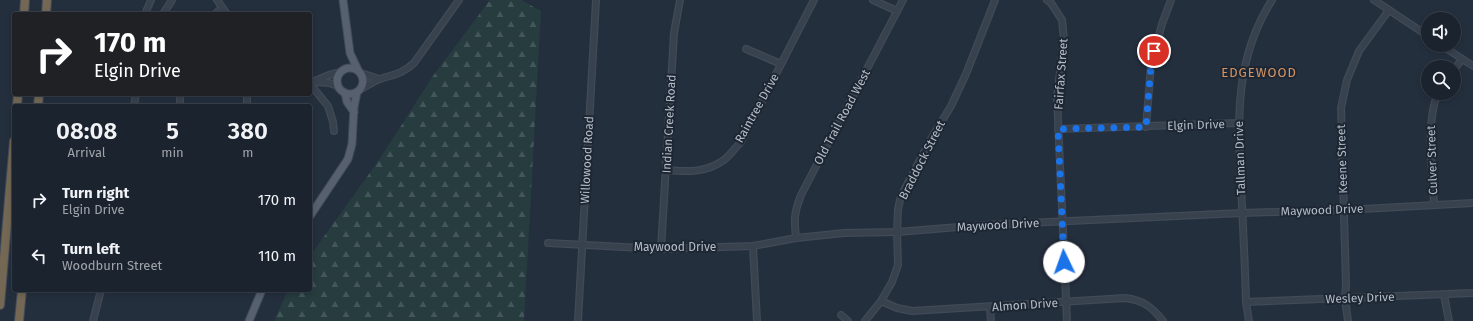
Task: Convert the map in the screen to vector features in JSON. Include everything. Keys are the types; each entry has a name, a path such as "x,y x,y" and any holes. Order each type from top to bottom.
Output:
{"highway":[{"path":"24,12 25,0"},
{"path":"46,12 47,0"},
{"path":"0,306 12,165"},
{"path":"20,321 22,292"}],"main road":[{"path":"312,213 348,159 352,144 354,112 359,91 364,81 350,53 343,0"},
{"path":"350,53 338,78 338,86 344,93 347,102 354,112"},
{"path":"342,71 350,68 360,72"},
{"path":"344,93 353,94 359,91"},
{"path":"249,321 261,292"}],"street":[{"path":"146,12 151,0"},
{"path":"164,12 172,0"},
{"path":"217,0 225,12"},
{"path":"359,91 379,79 397,75 407,70 414,63 459,0"},
{"name":"Willowood Road","path":"578,321 596,0"},
{"name":"Indian Creek Road","path":"661,249 674,33 678,3 680,0"},
{"name":"Raintree Drive","path":"666,170 687,172 707,170 724,160 741,142 814,0"},
{"path":"873,0 897,11"},
{"name":"Old Trail Road West","path":"796,238 794,222 795,210 903,0"},
{"name":"Braddock Street","path":"865,321 881,301 892,282 898,265 898,209 901,196 931,139 951,106 963,81 996,0"},
{"name":"Fairfax Street","path":"1047,0 1051,3 1062,20 1064,39 1057,97 1067,321"},
{"path":"1146,127 1151,65 1162,24 1171,0"},
{"name":"Tallman Drive","path":"1249,321 1246,302 1238,123 1240,90 1247,55 1256,31 1272,0"},
{"path":"1374,0 1421,31"},
{"path":"217,12 222,8"},
{"name":"Keene Street","path":"1348,321 1345,298 1346,285 1341,108 1347,80 1359,50 1389,10"},
{"path":"746,49 781,64"},
{"path":"1452,52 1473,66"},
{"path":"312,83 342,71"},
{"path":"360,72 379,79"},
{"path":"312,83 329,83 338,86"},
{"path":"312,83 328,106 334,131"},
{"name":"Culver Street","path":"1434,205 1431,121 1435,100"},
{"name":"Elgin Drive","path":"1058,129 1238,123"},
{"name":"Maywood Drive","path":"548,242 661,249 754,246 796,238 844,233 897,232 1062,221 1344,210 1473,202"},
{"path":"754,246 757,321"},
{"path":"93,321 100,292"},
{"name":"Wesley Drive","path":"1246,302 1473,293"},
{"path":"1444,295 1449,321"},
{"name":"Almon Drive","path":"881,301 897,308 912,311 1099,299 1131,299 1144,303 1157,312 1162,321"},
{"path":"990,307 992,321"},
{"path":"841,315 848,321"}],"green space":[{"path":"490,0 521,0 541,11 524,321 274,321 287,292 312,292 312,253 379,160 433,76"}],"district":[{"name":"EDGEWOOD","path":"1259,72"}],"route":[{"path":"1064,262 1058,129 1146,127 1151,65 1154,51"}]}
